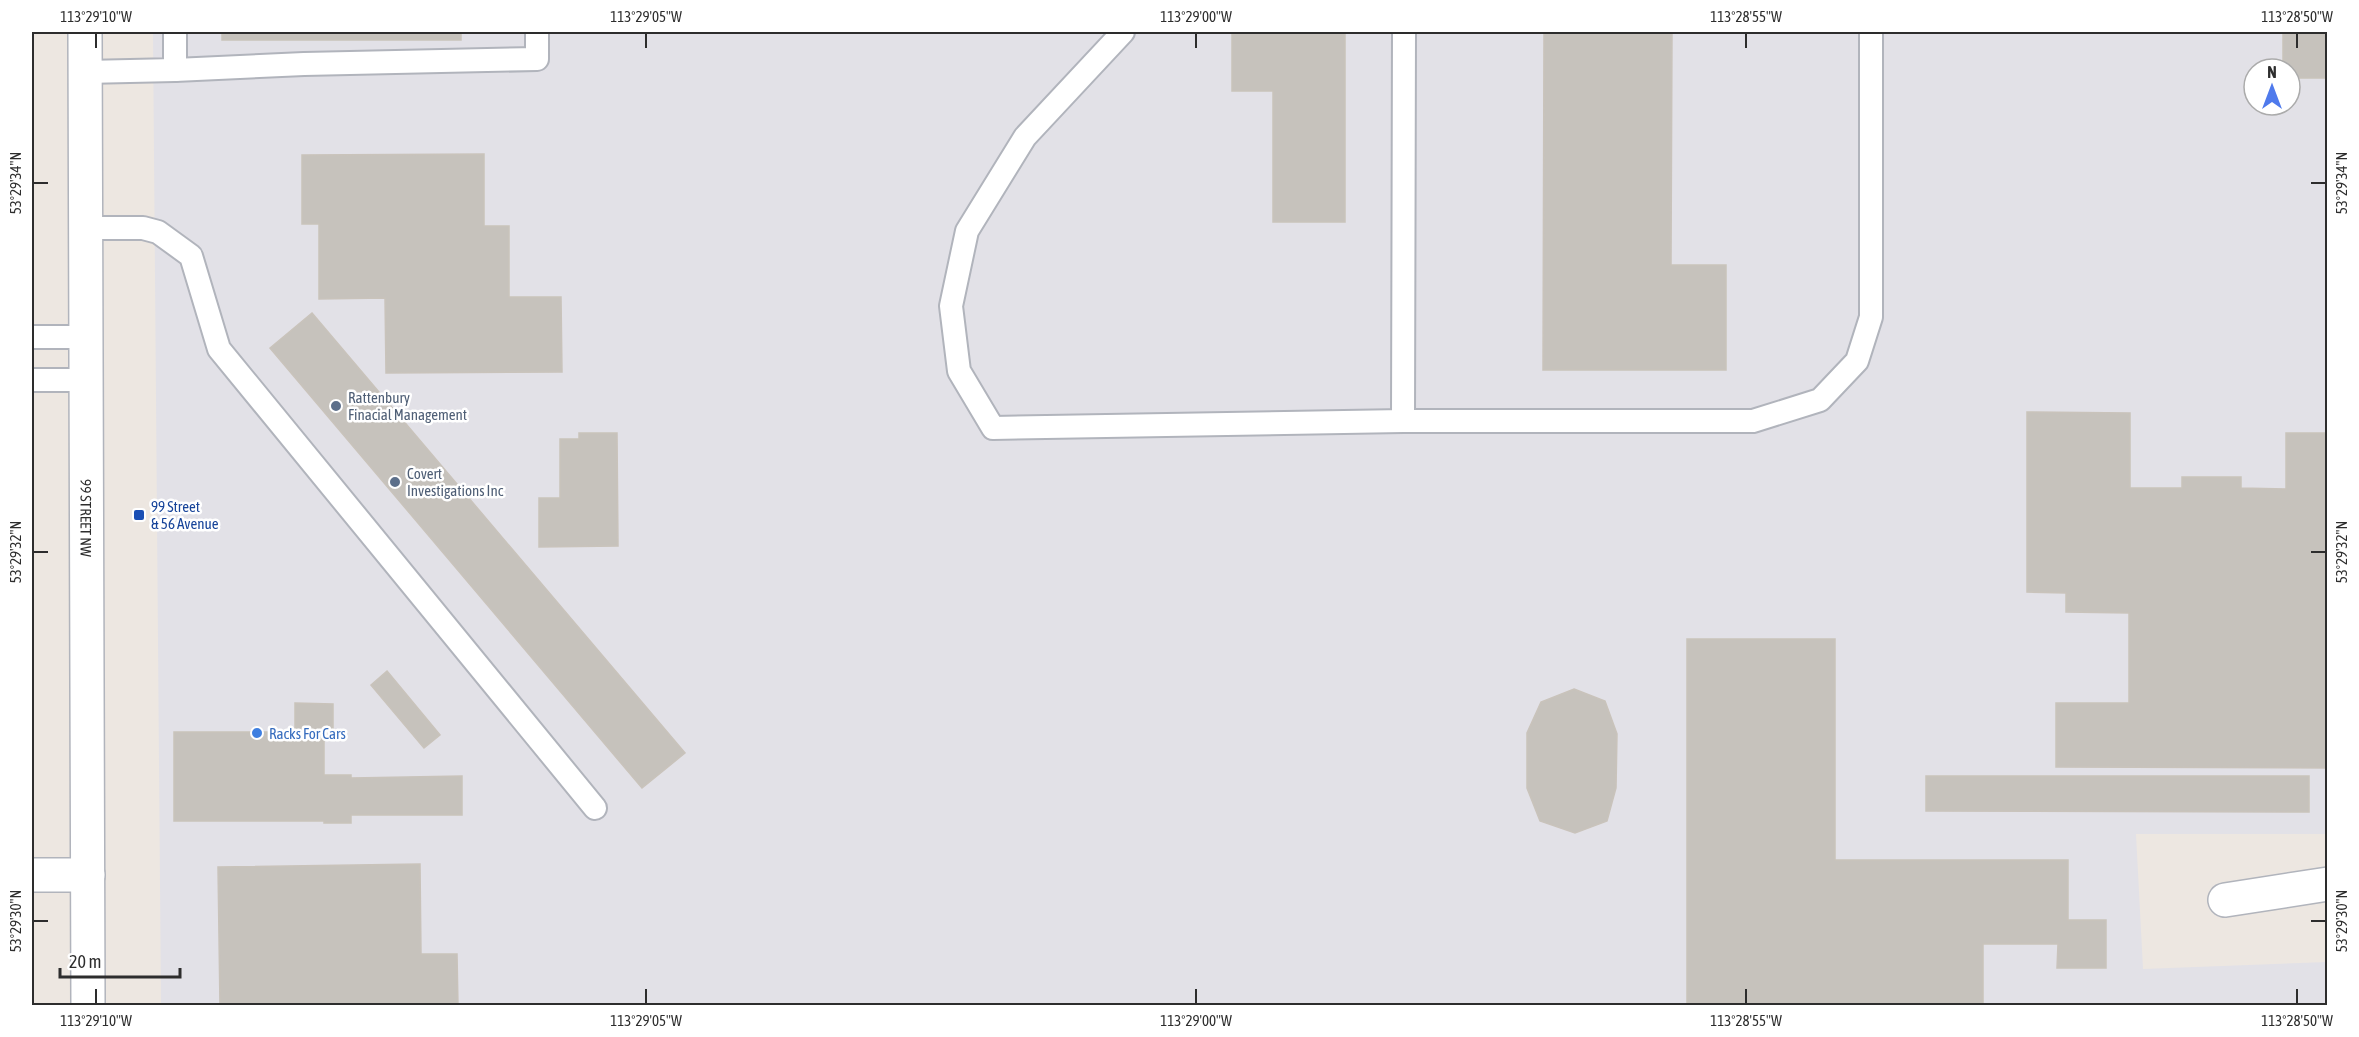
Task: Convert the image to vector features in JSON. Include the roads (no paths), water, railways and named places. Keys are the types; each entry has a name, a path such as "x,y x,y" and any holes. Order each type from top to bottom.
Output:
{"main road":[{"name":"99 STREET NW","path":"85,32 88,1005"},
{"path":"32,875 88,875"},
{"path":"2225,900 2328,884"}],"lane":[{"path":"175,32 175,70"},
{"path":"85,72 304,64 537,60 537,32"},
{"path":"1123,32 1025,137 966,231 951,306 959,371 993,428 1403,421 1753,421 1820,400 1857,361 1871,316 1871,32"},
{"path":"1403,421 1404,32"},
{"path":"85,228 143,228 158,232 191,256 219,349 595,808"},
{"path":"32,337 86,337"},
{"path":"32,380 86,380"}],"place":[{"name":"Rattenbury Finacial Management","path":"336,406"},
{"name":"Covert Investigations Inc","path":"395,482"},
{"name":"99 Street & 56 Avenue","path":"139,515"},
{"name":"Racks For Cars","path":"257,733"}]}
